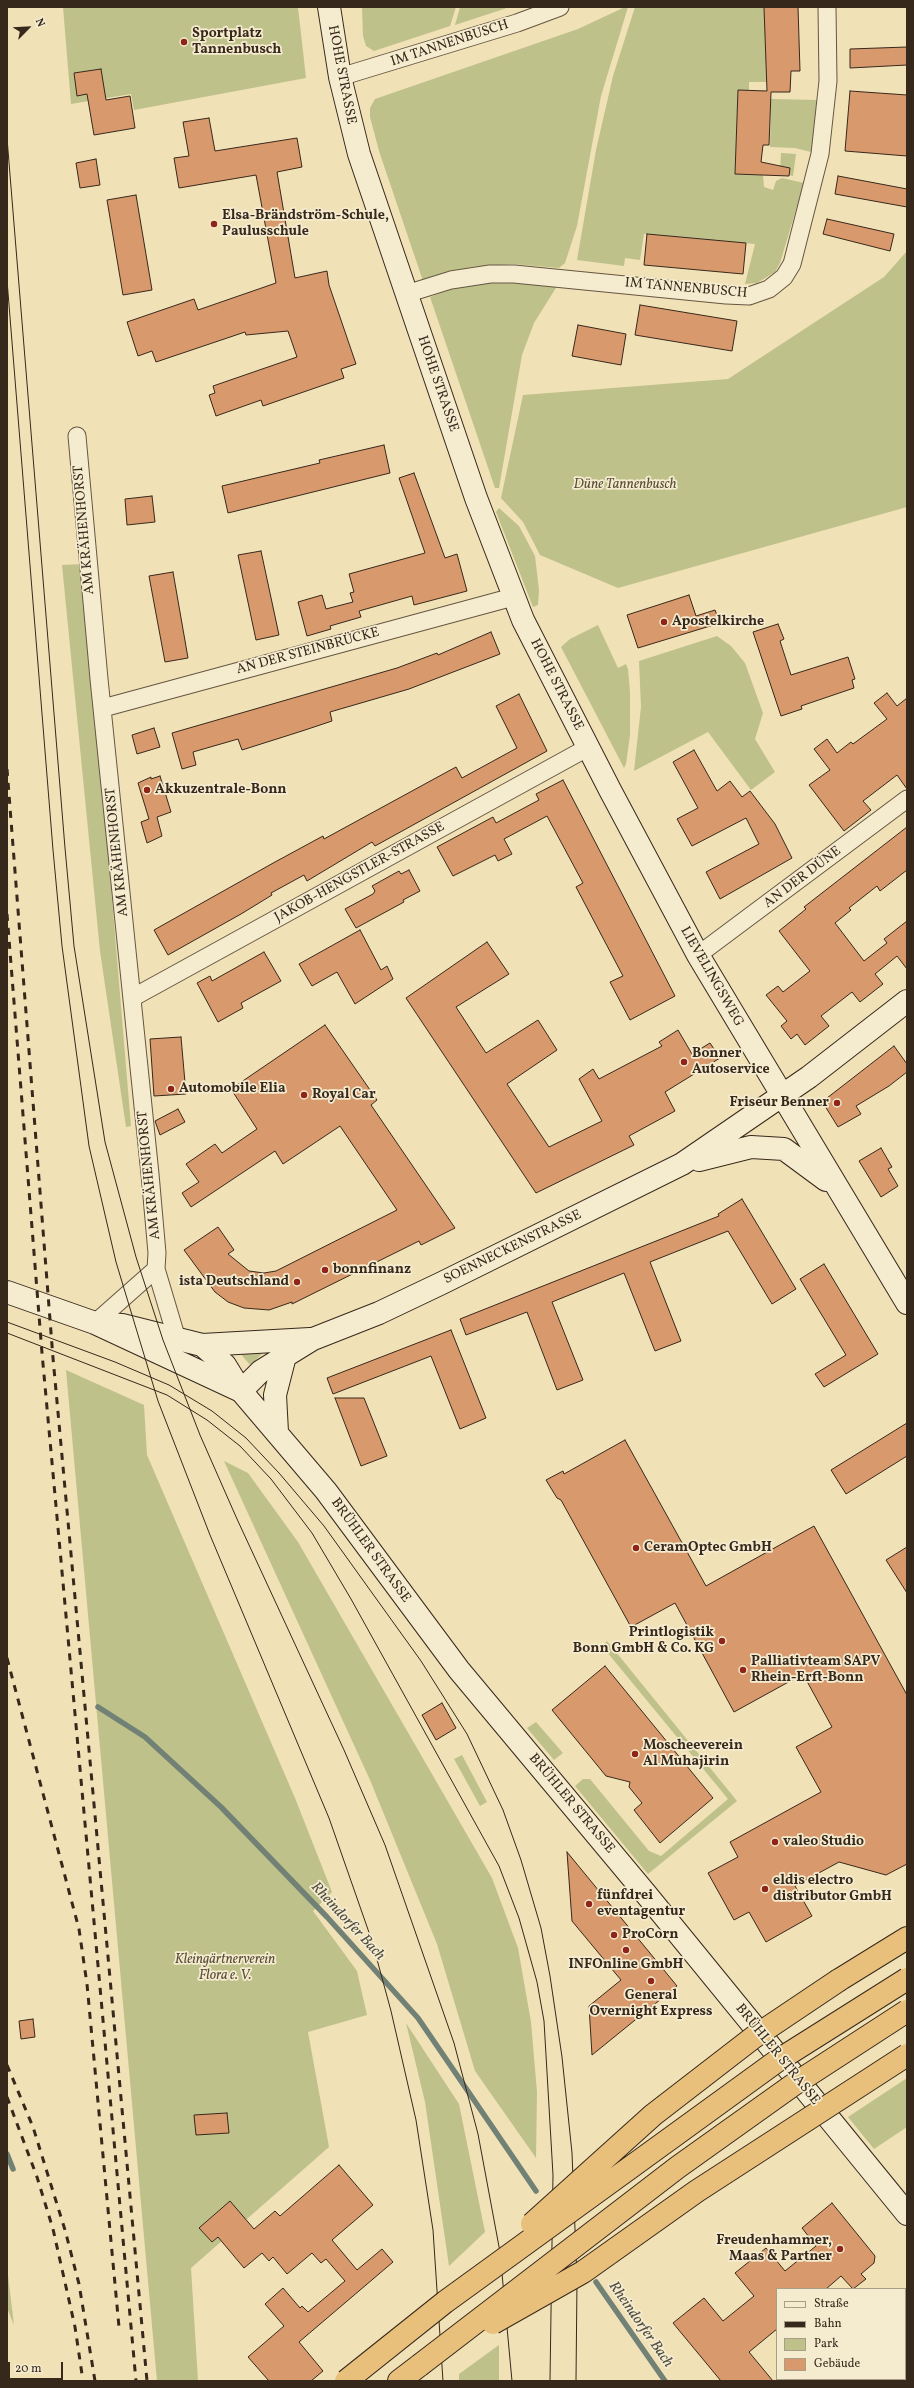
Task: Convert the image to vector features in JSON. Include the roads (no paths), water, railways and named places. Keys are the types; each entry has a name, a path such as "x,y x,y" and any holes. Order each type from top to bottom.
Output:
{"highway":[{"path":"445,2302 653,2115 754,2037 839,1980 907,1938"},
{"path":"346,2381 445,2302 777,2062 907,1979"},
{"path":"399,2381 678,2167 793,2085 907,2011"},
{"path":"420,2365 583,2272 697,2191 907,2055"}],"street":[{"name":"HOHE STRASSE","path":"329,7 340,77 359,154 476,498 513,597 538,651 588,748"},
{"name":"IM TANNENBUSCH","path":"340,77 518,23 560,7"},
{"name":"IM TANNENBUSCH","path":"406,294 452,280 490,274 514,274 726,295 749,296 769,289 784,277 792,264 820,154 828,81 828,7"},
{"name":"AM KRÄHENHORST","path":"77,436 98,678 103,708 150,1174 157,1253 156,1269 176,1336"},
{"name":"AN DER STEINBRÜCKE","path":"103,708 513,597"},
{"name":"LIEVELINGSWEG","path":"588,748 698,955 907,1303"},
{"name":"JAKOB-HENGSTLER-STRASSE","path":"132,998 588,748"},
{"name":"AN DER DÜNE","path":"698,955 907,799"},
{"name":"SOENNECKENSTRASSE","path":"241,1391 261,1371 313,1339 414,1296 682,1164 782,1097 907,1001"},
{"path":"682,1164 751,1147 784,1149 838,1190"},
{"path":"95,1323 156,1269"},
{"path":"7,1292 95,1323 241,1391"},
{"path":"95,1323 122,1325 176,1336 202,1345 225,1364 241,1391"},
{"path":"202,1345 313,1339"},
{"path":"277,1432 275,1395 285,1356"},
{"name":"BRÜHLER STRASSE","path":"241,1391 326,1491 459,1670 651,1900 907,2214"}],"waterway":[{"name":"Rheindorfer Bach","path":"98,1707 145,1737 221,1807 327,1917 418,2018 536,2191"},
{"path":"7,2154 13,2169"},
{"name":"Rheindorfer Bach","path":"596,2282 665,2381"}],"tram line":[{"path":"7,138 74,946 105,1142 136,1257 163,1340 200,1435 237,1519 344,1750 385,1845 454,2043 478,2134 500,2252 512,2381"},
{"path":"7,280 62,946 89,1146 116,1262 158,1401 210,1535 329,1818 372,1941 391,2011 416,2120 433,2230 443,2381"},
{"path":"7,1322 115,1362 169,1385 212,1411 246,1438 279,1473 324,1526 421,1661 467,1734 503,1810 521,1860 541,1928 550,1976 562,2057 572,2153 577,2280 576,2381"},
{"path":"7,1333 167,1395 207,1420 240,1446 271,1479 312,1533 351,1599 499,1866 519,1918 537,1982 544,2021 553,2175 550,2381"}],"railway":[{"path":"7,769 53,1358 147,2381"},
{"path":"7,914 42,1353 136,2381"},
{"path":"7,1658 79,1929 87,1984 119,2327"},
{"path":"7,2065 33,2127 65,2230 79,2284 95,2381"},
{"path":"7,2097 37,2177 53,2229 75,2327 83,2381"}],"place":[{"name":"Sportplatz Tannenbusch","path":"184,42"},
{"name":"Elsa-Brändström-Schule, Paulusschule","path":"214,224"},
{"name":"Apostelkirche","path":"664,622"},
{"name":"Akkuzentrale-Bonn","path":"147,790"},
{"name":"Bonner Autoservice","path":"684,1062"},
{"name":"Automobile Elia","path":"171,1089"},
{"name":"Royal Car","path":"304,1095"},
{"name":"Friseur Benner","path":"837,1103"},
{"name":"bonnfinanz","path":"325,1270"},
{"name":"ista Deutschland","path":"297,1282"},
{"name":"CeramOptec GmbH","path":"636,1548"},
{"name":"Printlogistik Bonn GmbH & Co. KG","path":"722,1641"},
{"name":"Palliativteam SAPV Rhein-Erft-Bonn","path":"743,1670"},
{"name":"Moscheeverein Al Muhajirin","path":"635,1754"},
{"name":"valeo Studio","path":"775,1842"},
{"name":"eldis electro distributor GmbH","path":"765,1889"},
{"name":"fünfdrei eventagentur","path":"589,1904"},
{"name":"ProCorn","path":"614,1935"},
{"name":"INFOnline GmbH","path":"626,1950"},
{"name":"General Overnight Express","path":"651,1981"},
{"name":"Freudenhammer, Maas & Partner","path":"840,2249"}],"park label":[{"name":"Düne Tannenbusch","path":"625,485"},
{"name":"Kleingärtnerverein Flora e. V.","path":"225,1968"}]}
